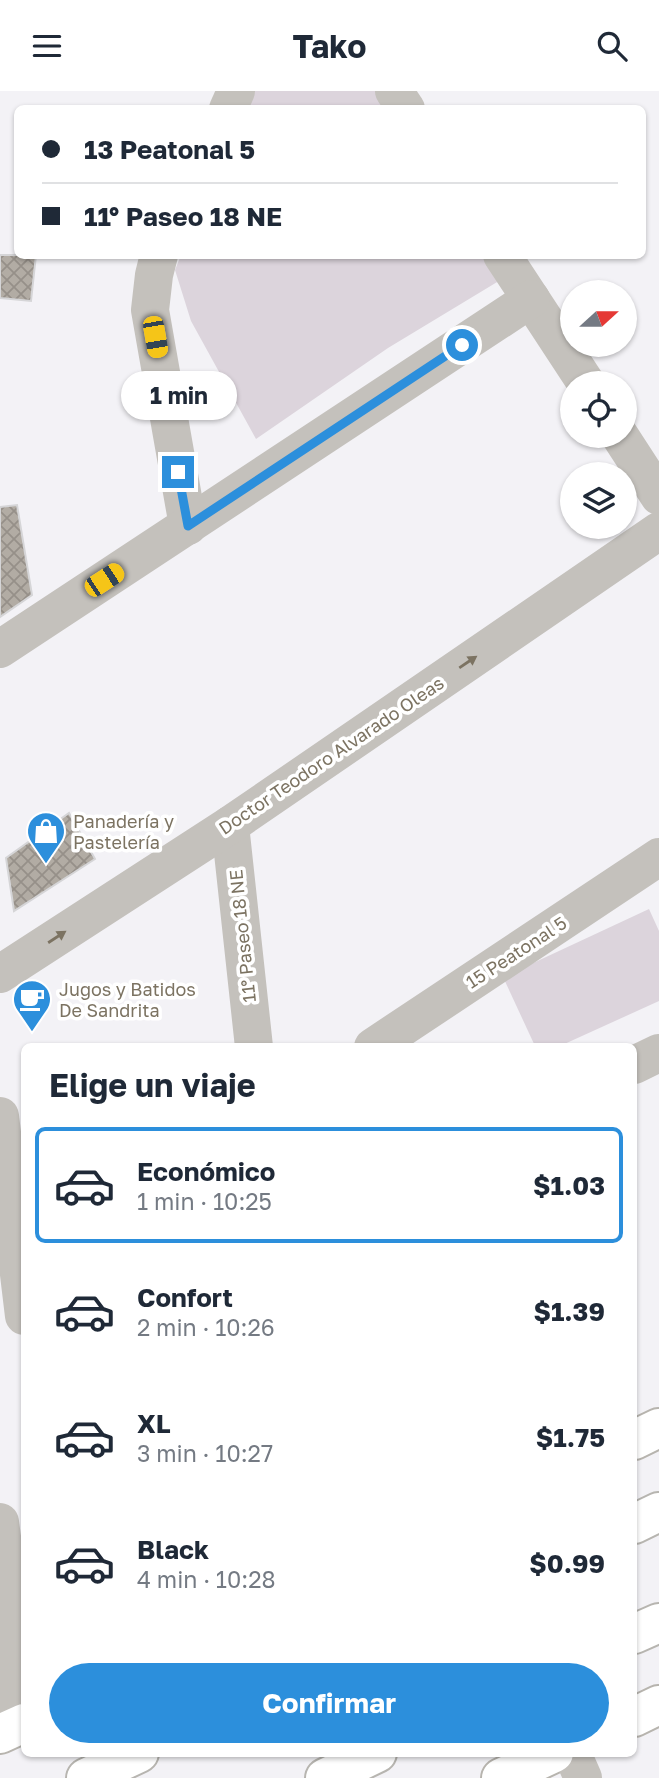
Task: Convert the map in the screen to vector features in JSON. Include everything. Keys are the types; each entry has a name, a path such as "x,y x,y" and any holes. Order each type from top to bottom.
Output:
{"main road":[{"path":"637,1439 659,1428"},
{"path":"637,1523 659,1512"},
{"path":"637,1634 659,1623"},
{"path":"637,1716 659,1705"},
{"path":"0,1734 21,1724"},
{"path":"86,1778 130,1757"},
{"path":"325,1778 369,1757"},
{"path":"501,1778 546,1757"}],"street":[{"path":"158,259 153,275 150,310 188,526"},
{"path":"505,259 578,371"},
{"path":"0,649 531,299"},
{"path":"628,448 659,496"},
{"name":"Doctor Teodoro Alvarado Oleas","path":"0,974 230,825 659,531"},
{"name":"11° Paseo 18 NE","path":"230,825 254,1043"},
{"name":"15 Peatonal 5","path":"379,1043 659,857"},
{"path":"637,1064 659,1053"},
{"path":"0,1116 21,1291"},
{"path":"0,1522 9,1591 13,1687 9,1708 0,1726"},
{"path":"574,1757 583,1778"}],"shaded area":[{"path":"255,91 386,91 395,105 249,105"},
{"path":"179,259 503,259 512,273 388,348 256,439 191,321 175,270"},
{"path":"649,909 659,931 659,1001 567,1043 534,1043 503,977"}],"building":[{"path":"0,255 14,255 14,259 36,259 31,301 0,298"},
{"path":"17,505 32,595 0,617 0,507"},
{"name":"Panadería y Pastelería","path":"69,813 95,859 14,911 6,858"}],"place":[{"name":"Panadería y Pastelería","path":"46,865"},
{"name":"Jugos y Batidos De Sandrita","path":"32,1033"}],"route":[{"path":"178,472 188,526 462,345"}]}
